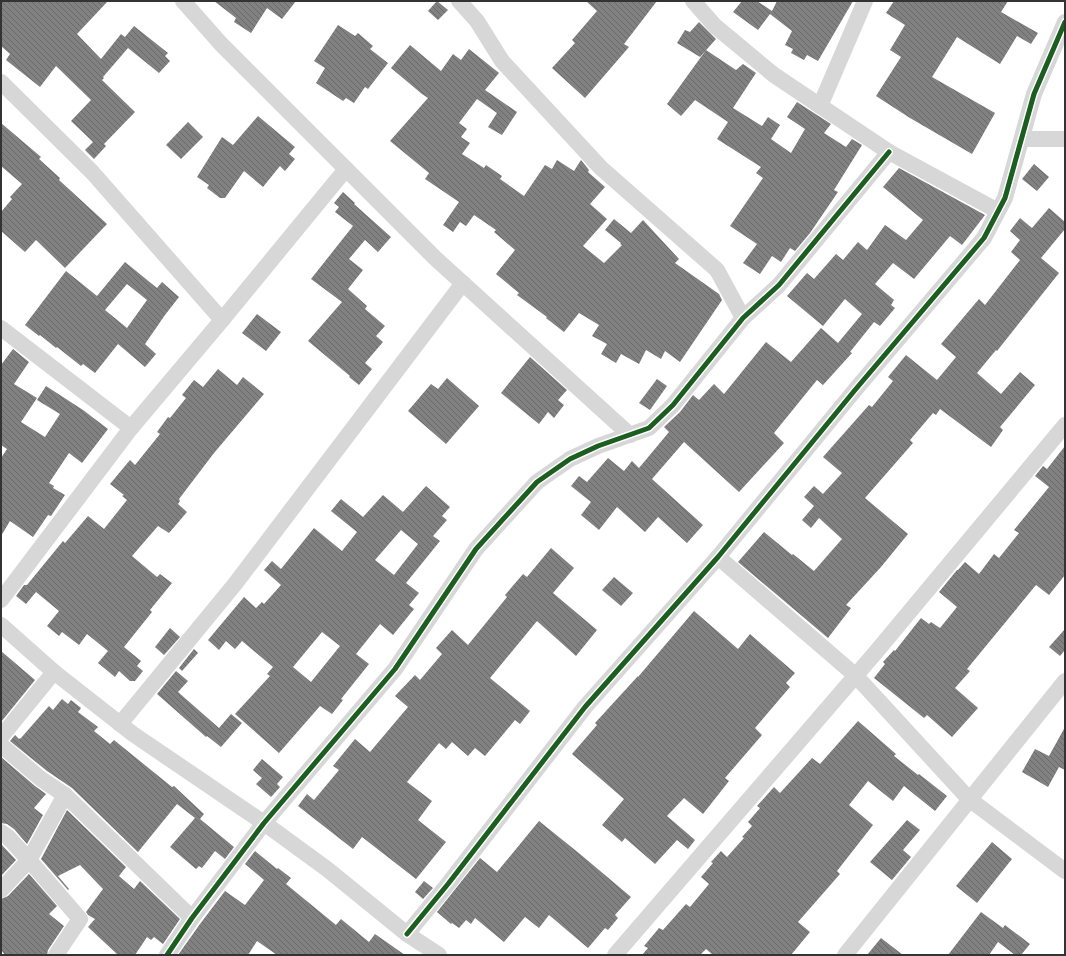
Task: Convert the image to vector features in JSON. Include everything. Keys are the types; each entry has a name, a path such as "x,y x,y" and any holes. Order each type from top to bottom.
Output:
{"street":[{"path":"183,1 221,44 435,258 630,435"},
{"path":"459,1 477,21 502,61 601,168 717,270 743,318"},
{"path":"693,1 715,26 774,75 889,152 998,211"},
{"path":"820,106 865,1"},
{"path":"407,934 448,884 585,707 718,557 855,390 984,238 1005,198 1034,94 1065,22"},
{"path":"1,82 92,172 222,320"},
{"path":"1022,139 1065,139"},
{"path":"167,955 192,918 264,823 396,669 476,549 537,482 570,459 598,446 649,428 673,405 743,318 779,285 889,152"},
{"path":"1,600 131,428 346,169"},
{"path":"120,724 235,584 463,283"},
{"path":"1,328 131,428"},
{"path":"615,955 855,675 1065,425"},
{"path":"718,557 855,675 969,799 1065,871"},
{"path":"1,625 54,672 133,734 264,823 327,869 407,934 439,955"},
{"path":"1,737 54,672"},
{"path":"845,955 1065,681"},
{"path":"1,745 41,779 65,795 192,918"},
{"path":"1,890 29,860 65,795"},
{"path":"1,832 8,837 29,860 80,920 56,955"}],"building":[{"path":"1,1 108,1 77,34 101,59 121,34 125,37 134,26 168,53 165,56 170,61 159,73 128,48 103,77 104,78 102,80 135,112 104,144 106,146 94,159 85,150 93,142 71,121 91,100 56,66 40,87 6,60 10,54 1,46"},
{"path":"214,1 296,1 282,19 267,8 251,33 234,22 236,18"},
{"path":"437,1 448,10 438,20 428,11"},
{"path":"586,1 657,1 624,44 629,47 585,98 552,68 575,43 572,40 597,11"},
{"path":"742,1 757,1 772,11 777,1 853,1 818,61 807,55 804,60 791,53 793,49 785,45 792,31 770,14 758,30 733,12"},
{"path":"894,1 1008,1 1001,12 1038,33 1031,44 1017,36 1000,64 957,37 932,77 995,113 972,154 910,118 876,96 901,57 890,50 905,25 886,13"},
{"path":"699,22 716,39 700,57 677,43 685,30 690,32"},
{"path":"338,25 355,36 358,33 373,46 370,49 388,63 368,89 365,87 354,103 346,98 343,101 316,83 325,68 314,61"},
{"path":"410,45 441,71 453,54 461,60 469,49 499,73 485,90 517,112 502,135 488,127 497,113 477,99 459,123 467,129 461,137 470,143 462,154 484,168 486,165 502,176 500,179 524,196 545,165 552,169 557,160 574,171 581,160 589,170 588,172 605,187 590,204 607,219 583,246 604,263 622,245 605,230 614,219 631,233 643,220 679,259 675,263 719,294 722,300 680,362 665,351 661,359 646,350 639,364 621,354 616,363 601,354 607,344 592,336 599,325 579,313 564,332 546,318 547,317 517,295 519,293 496,274 515,250 494,232 496,230 474,215 466,226 460,222 453,232 443,225 459,202 425,179 429,173 390,141 428,98 391,68"},
{"path":"706,50 736,70 743,64 756,73 733,108 762,126 768,117 780,125 771,139 791,153 805,129 787,117 797,102 831,124 824,133 846,147 852,139 862,145 834,190 838,192 810,233 795,251 790,248 781,262 772,256 760,274 743,263 757,244 730,226 763,178 756,173 761,167 717,139 728,122 695,100 681,116 667,104"},
{"path":"258,116 295,147 289,154 295,159 285,171 280,166 263,187 244,171 225,198 220,198 207,188 209,185 197,177 222,137 233,145"},
{"path":"188,122 203,137 181,159 166,145"},
{"path":"1,123 41,157 39,159 60,178 59,180 107,224 65,268 36,240 25,252 1,231 1,212 12,199 10,197 22,184 1,166"},
{"path":"1034,164 1049,177 1037,191 1022,179"},
{"path":"899,168 985,215 962,245 950,236 914,279 893,263 875,284 894,300 891,305 895,308 880,326 874,322 850,352 852,353 823,385 817,380 774,433 784,443 739,492 684,442 652,479 703,525 687,543 658,517 645,532 617,507 599,530 581,515 591,502 571,486 579,476 587,482 608,458 624,471 632,461 639,468 669,432 664,427 680,412 693,395 699,400 714,384 724,394 766,342 791,362 821,328 838,343 862,314 845,299 823,326 787,296 807,273 814,279 836,254 843,260 858,242 867,250 885,225 906,240 923,220 883,187"},
{"path":"343,192 355,203 354,204 391,237 378,252 365,240 349,259 363,270 348,289 367,306 365,309 385,326 376,336 383,342 365,363 372,369 359,385 308,341 342,302 311,279 353,226 335,212 339,207 334,203"},
{"path":"1049,208 1065,222 1065,229 1041,258 1059,273 997,351 996,350 977,373 1001,394 1020,372 1035,385 1000,427 1003,430 991,447 940,409 936,415 933,413 910,440 913,443 865,498 908,534 881,567 846,605 851,608 828,638 738,562 764,532 814,571 842,539 819,518 811,528 802,520 814,506 804,497 814,486 823,494 842,473 823,457 869,405 872,407 893,381 888,377 906,355 937,380 956,357 941,344 979,299 985,305 1020,260 1011,252 1020,240 1010,231 1020,218 1032,228"},
{"path":"125,262 157,288 162,282 179,297 145,344 156,354 145,367 118,344 95,373 83,364 81,366 25,325 66,271 97,296","holes":["127,284 147,300 127,328 105,310"]},
{"path":"257,314 281,332 266,351 242,333"},
{"path":"13,349 29,362 14,384 37,398 21,422 45,437 60,414 37,400 46,386 83,410 108,429 82,463 69,453 49,483 54,486 53,488 65,495 51,516 48,515 33,537 10,521 1,536 1,458 7,449 1,445 1,365"},
{"path":"530,357 567,390 558,400 564,405 554,418 548,412 539,424 501,393"},
{"path":"218,369 237,385 243,377 264,394 214,453 179,499 180,501 178,504 187,512 169,533 158,526 132,556 157,577 160,574 172,583 150,610 152,612 124,647 141,661 137,666 143,671 135,681 130,681 119,671 115,677 98,663 108,651 87,634 79,645 62,632 59,636 47,626 59,611 36,592 26,604 16,596 24,585 27,585 63,541 65,543 88,516 104,529 127,500 122,496 124,495 110,484 130,460 135,465 160,434 157,432 168,417 170,418 186,398 182,395 194,380 203,387"},
{"path":"447,378 479,406 446,444 408,411 431,384 438,389"},
{"path":"657,379 667,386 650,410 639,403"},
{"path":"1065,446 1065,575 1049,595 1036,585 967,669 970,671 955,688 978,708 952,737 927,715 924,718 874,678 885,664 883,662 894,650 895,651 921,618 929,624 931,622 940,628 957,607 939,592 965,562 979,574 994,554 999,558 1019,533 1014,530 1049,487 1035,476 1043,466 1047,469"},
{"path":"426,486 450,507 442,516 447,520 433,536 440,541 406,583 419,593 409,605 414,609 393,635 380,624 356,654 369,664 341,699 343,700 332,714 320,706 279,753 235,714 270,676 267,674 273,667 242,641 235,649 226,641 219,650 208,640 244,597 256,608 262,602 264,604 281,585 264,570 272,561 281,569 314,528 342,551 357,532 331,511 341,499 363,517 383,495 403,512","holes":["401,530 418,544 394,575 375,560","322,632 340,646 311,682 293,667"]},
{"path":"551,548 574,568 553,593 597,630 576,656 537,621 490,678 530,711 520,724 515,720 485,756 475,748 468,756 452,742 446,749 439,743 407,782 432,801 418,820 446,842 416,879 362,837 353,849 298,806 307,794 314,800 339,770 333,766 355,739 370,752 408,707 395,696 415,675 420,680 442,654 436,648 452,630 468,645 507,597 505,595 523,574 527,577"},
{"path":"614,577 633,593 621,606 602,590"},
{"path":"694,611 738,649 750,634 795,673 786,683 790,687 755,728 762,735 725,778 729,781 703,814 684,798 667,816 695,840 688,849 677,840 655,864 625,838 622,842 602,825 624,799 572,754 597,725 595,723 638,677"},
{"path":"170,628 180,637 164,655 155,647"},
{"path":"1065,629 1065,650 1060,656 1049,647"},
{"path":"194,649 198,653 182,671 179,668"},
{"path":"1,651 35,680 1,722"},
{"path":"176,671 188,681 178,692 219,728 231,714 242,723 221,747 207,736 206,737 157,694"},
{"path":"62,699 68,704 71,700 81,708 78,712 98,727 94,731 110,744 114,740 172,787 174,786 204,814 200,819 234,847 225,859 215,851 202,868 199,866 196,869 170,847 195,818 177,804 138,852 72,788 47,771 10,741 15,735 19,739 21,738 49,706 53,710"},
{"path":"858,721 896,754 894,756 947,796 935,811 904,786 893,801 868,781 849,805 873,825 837,871 840,874 798,922 810,932 791,955 713,955 706,949 700,955 642,955 648,948 644,946 659,928 663,930 686,904 690,907 709,884 701,877 713,863 711,862 721,851 727,857 744,838 742,837 752,826 748,822 760,808 757,806 774,787 780,793 812,758 820,764"},
{"path":"1065,727 1065,770 1059,767 1048,787 1022,772 1035,749 1049,756"},
{"path":"1,757 46,794 34,808 43,815 27,844 14,829 7,824 1,823"},
{"path":"262,759 283,777 277,784 280,787 271,797 256,784 262,778 253,770"},
{"path":"67,810 126,867 119,876 134,889 140,881 180,919 163,944 154,937 151,940 147,937 135,955 118,955 88,927 95,919 86,912 103,889 80,865 58,876 69,889 68,890 41,859"},
{"path":"907,820 920,830 903,850 911,857 892,880 870,862"},
{"path":"539,821 631,897 615,915 618,918 608,930 605,928 588,948 549,915 539,928 525,917 504,942 475,918 471,924 466,920 459,928 452,923 451,924 437,912 480,858 497,872"},
{"path":"992,842 1012,859 977,903 956,886"},
{"path":"1,844 16,860 1,876"},
{"path":"255,851 277,869 278,868 291,878 286,884 336,925 341,919 369,942 375,934 405,955 277,955 257,941 248,955 178,955 225,891 245,905 264,880 245,864"},
{"path":"29,874 57,906 49,914 64,926 48,950 47,955 5,955 1,950 1,899 8,896"},
{"path":"424,881 433,888 423,899 415,892"},
{"path":"981,912 1003,928 1005,925 1030,944 1021,955 1015,955 998,942 989,955 948,955"},
{"path":"881,938 903,955 867,955"}],"cycle path":[{"path":"407,934 448,884 585,707 718,557 855,390 984,238 1005,198 1034,94 1065,22"},
{"path":"167,955 192,918 264,823 395,669 476,549 537,482 570,459 598,446 649,428 673,405 743,318 779,285 889,152"}]}
